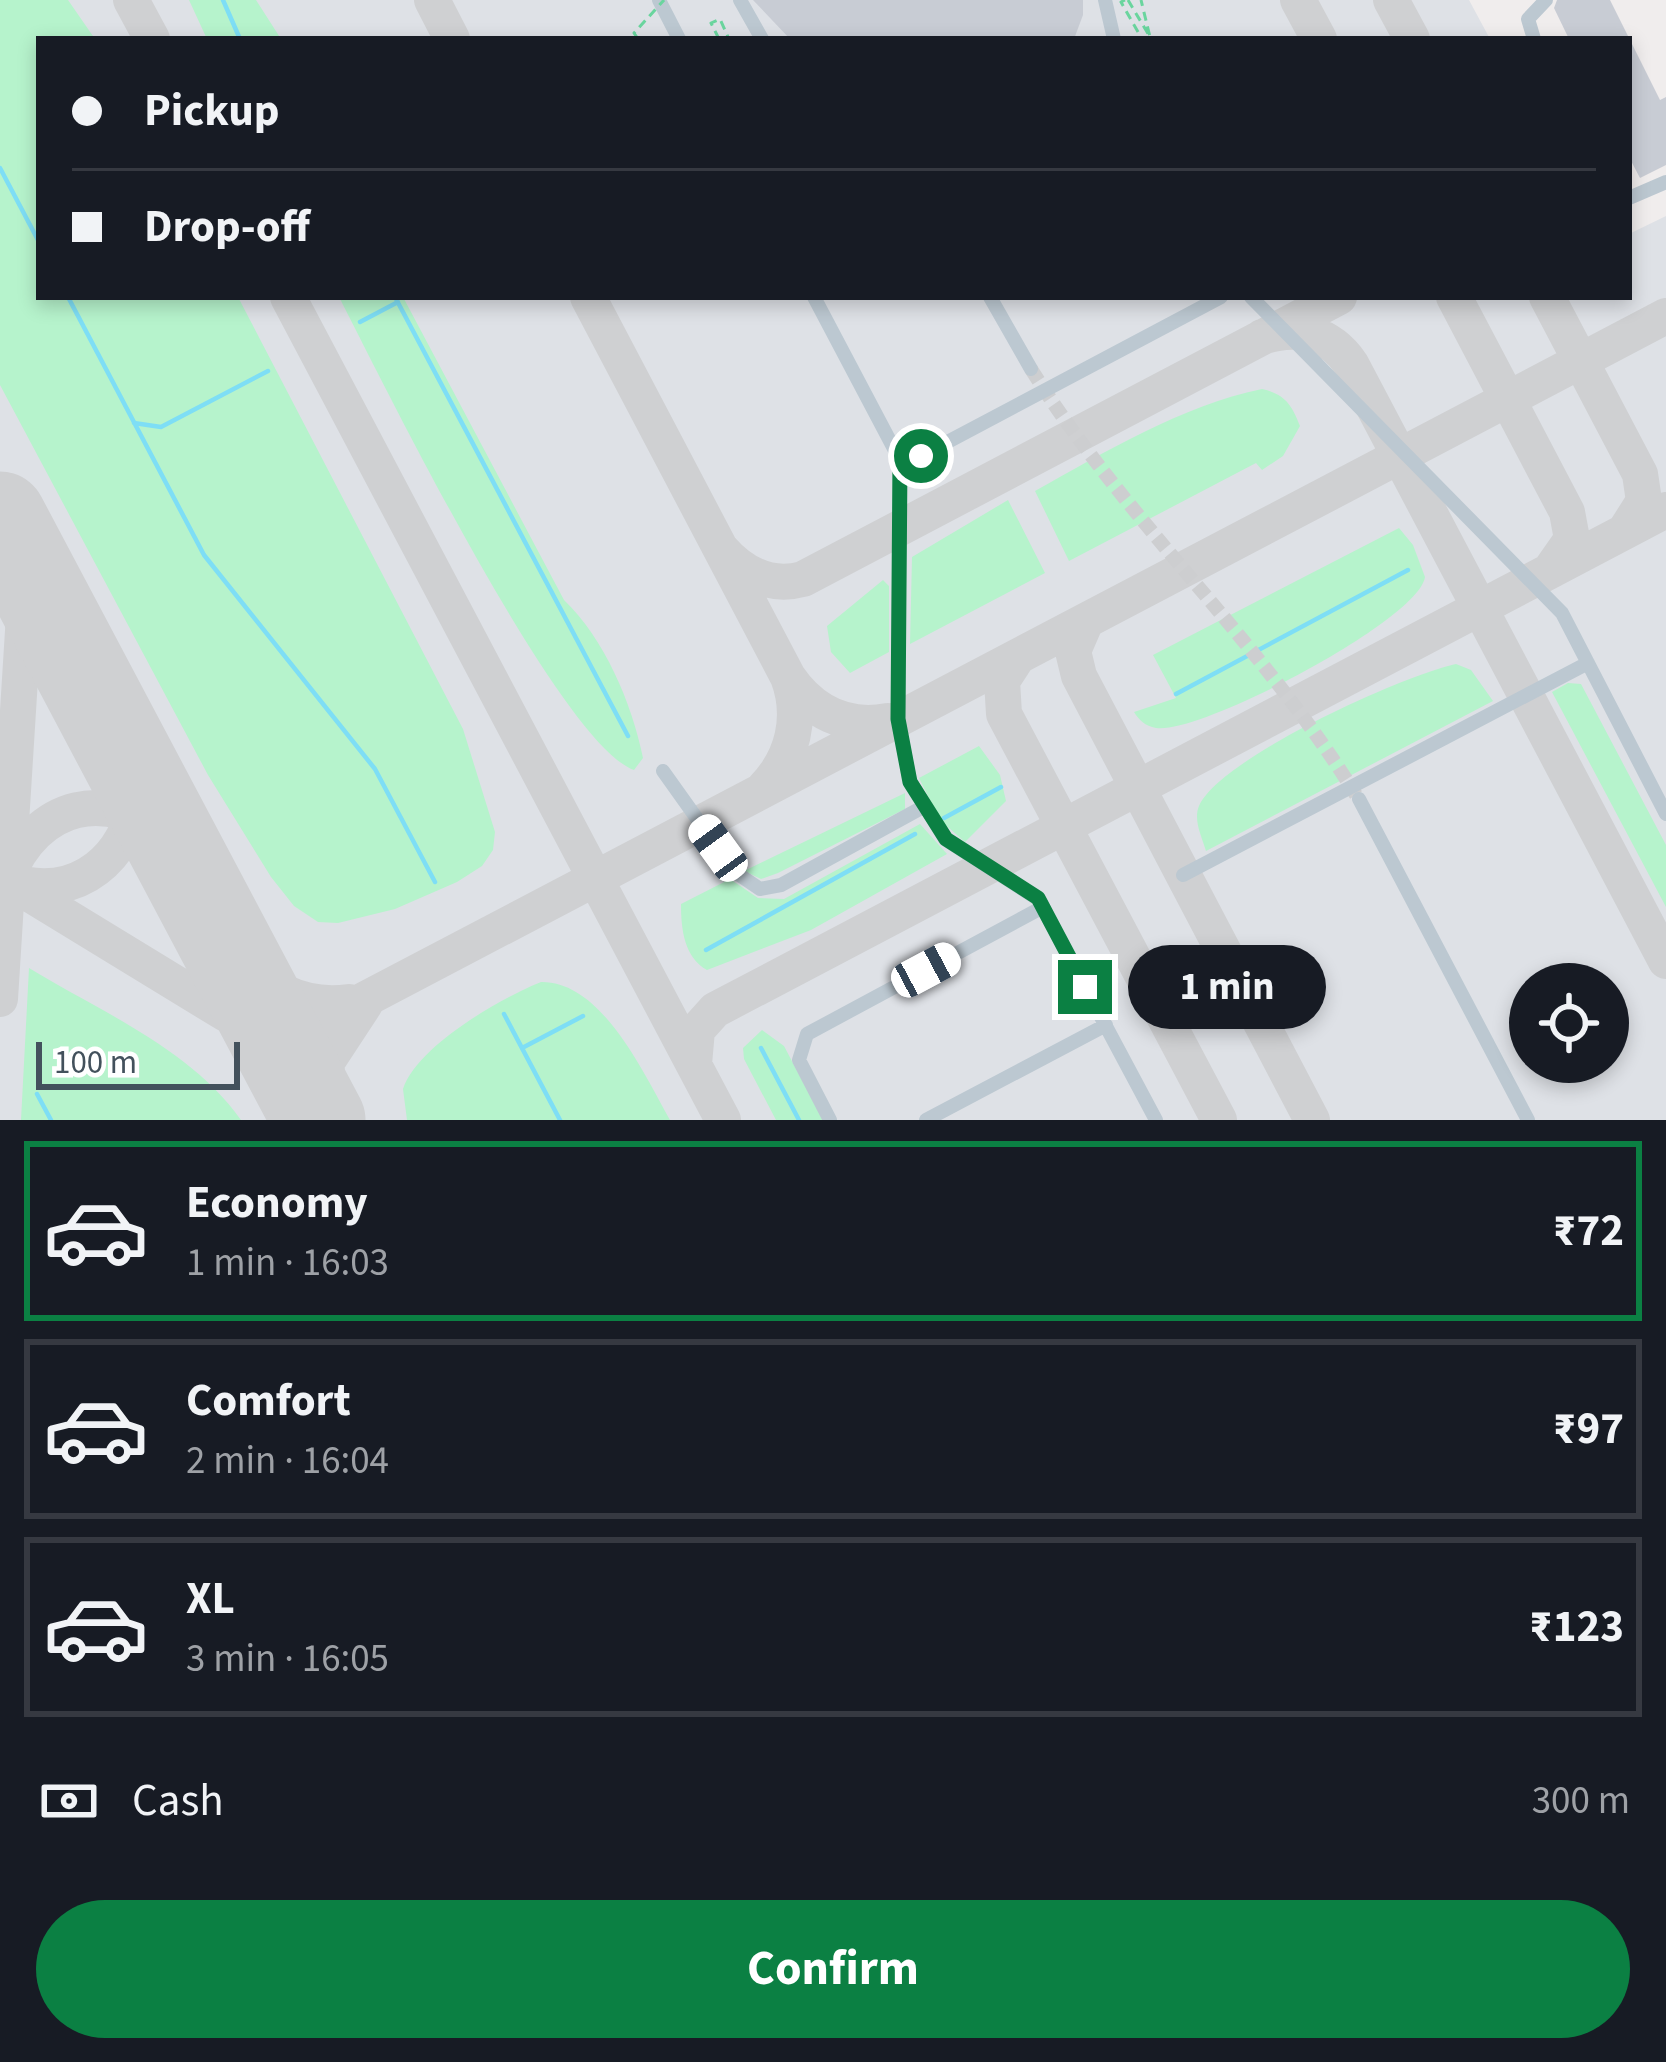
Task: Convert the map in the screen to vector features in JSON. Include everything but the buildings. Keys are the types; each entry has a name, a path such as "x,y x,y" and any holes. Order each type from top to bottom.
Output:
{"lane":[{"path":"661,0 678,36"},
{"path":"740,0 760,36"},
{"path":"1105,0 1113,36"},
{"path":"1533,36 1528,19 1546,0"},
{"path":"1632,197 1666,182"},
{"path":"816,300 900,460 898,719 904,761 923,807 946,839 1030,890 1043,907 1156,1120"},
{"path":"992,300 1030,369"},
{"path":"900,460 921,456 1215,300"},
{"path":"1254,300 1562,613 1666,814"},
{"path":"1183,875 1588,663"},
{"path":"663,771 735,872 760,889 781,885 923,807"},
{"path":"1359,799 1528,1120"},
{"path":"830,1120 799,1060 807,1034 1043,907"},
{"path":"926,1120 1106,1025"}],"path":[{"path":"636,36 661,0"},
{"path":"1126,0 1149,36"},
{"path":"1126,0 1141,36"},
{"path":"1141,0 1150,36"},
{"path":"718,36 711,22 720,19 728,36"}],"shaded area":[{"path":"0,0 1469,0 1488,36 36,36 36,300 1632,300 1632,233 1666,216 1666,1120 0,1120"}],"green space":[{"path":"0,0 68,0 93,36 36,36 36,300 240,300 463,729 495,832 493,850 482,866 395,909 338,923 318,922 294,906 208,775 0,385"},
{"path":"189,0 256,0 279,36 206,36"},
{"path":"341,300 405,300 564,600 592,633 614,673 643,758 634,770 602,746 563,697 432,477"},
{"path":"1262,389 1287,401 1300,426 1283,456 1262,470 1256,463 1069,561 1035,491 1174,418"},
{"path":"1008,500 1045,573 910,644 912,557"},
{"path":"1399,528 1413,545 1425,577 1414,596 1387,620 1305,671 1216,713 1156,728 1136,715 1134,712 1176,698 1153,655"},
{"path":"883,580 889,586 889,652 850,673 831,652 827,626"},
{"path":"1456,664 1471,670 1493,701 1206,851 1198,823 1199,806 1241,765 1357,701"},
{"path":"1568,683 1581,684 1666,845 1666,907 1552,692"},
{"path":"979,746 1000,775 1006,801 965,842 940,820 919,778"},
{"path":"905,793 905,809 778,873 761,879 744,871"},
{"path":"920,824 947,854 811,930 707,970 689,950 681,904 730,879 758,898 784,899"},
{"path":"29,968 171,1052 197,1072 241,1120 21,1120"},
{"path":"541,982 563,986 602,1013 634,1056 670,1120 407,1120 403,1089 425,1056 483,1012"},
{"path":"762,1030 784,1046 823,1120 776,1120 744,1059 743,1048"}],"waterway":[{"path":"223,0 239,36"},
{"path":"0,168 36,236"},
{"path":"70,300 204,555 375,769 435,882"},
{"path":"397,300 628,736"},
{"path":"360,322 398,302"},
{"path":"134,423 161,427 268,371"},
{"path":"1176,694 1408,570"},
{"path":"944,818 1001,787"},
{"path":"706,950 915,834"},
{"path":"504,1014 560,1120"},
{"path":"524,1047 583,1016"},
{"path":"761,1048 799,1120"},
{"path":"37,1094 51,1120"}],"taxiway":[{"path":"131,0 150,36"},
{"path":"432,0 450,36"},
{"path":"1298,0 1317,36"},
{"path":"1391,0 1410,36"},
{"path":"290,300 723,1120"},
{"path":"590,300 788,677"},
{"path":"721,549 738,565 768,580 803,579 1333,300"},
{"path":"1456,300 1567,512 1572,539 1551,569"},
{"path":"1549,300 1640,474 1644,501 1625,531"},
{"path":"0,876 226,1014 270,1027 322,1022 1666,316"},
{"path":"1262,337 1312,334 1333,345 1351,364 1666,961"},
{"path":"694,1064 697,1030 715,1010 1666,510"},
{"path":"0,539 19,554 25,599 0,999"},
{"path":"1086,621 1073,651 1079,676 1312,1120"},
{"path":"1017,658 1002,681 1004,714 1219,1120"},
{"path":"764,788 782,764 792,736 795,707 788,677 808,700 831,715 858,722 888,721"},
{"path":"133,768 135,807 127,829 104,863 70,882 50,886 6,879 36,833 76,810 123,812 146,822 170,839"},
{"path":"230,952 256,975 298,998 349,1002"},
{"path":"324,1120 327,1062 365,1004"},
{"path":"239,1022 288,1062"}],"runway":[{"path":"0,518 319,1120"}],"tunnel":[{"path":"1031,369 1109,478 1279,685 1356,795"}],"route":[{"path":"921,456 900,460 898,719 910,782 946,839 1038,898 1085,987"}]}
